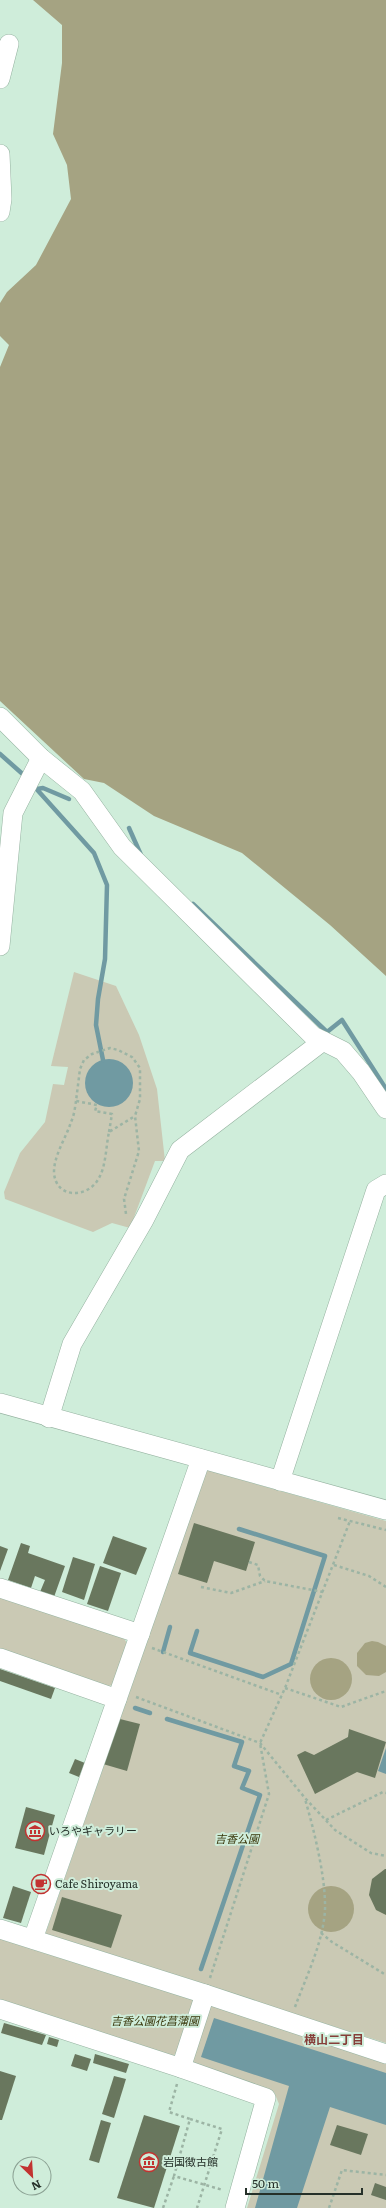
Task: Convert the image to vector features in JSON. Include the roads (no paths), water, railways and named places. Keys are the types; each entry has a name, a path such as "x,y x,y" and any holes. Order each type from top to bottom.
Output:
{"street":[{"path":"0,78 9,44"},
{"path":"0,154 2,199 0,212"},
{"path":"0,717 41,758 82,791 122,846 157,883 313,1036 343,1051 361,1072 386,1109"},
{"path":"0,946 13,813 41,758"},
{"path":"49,1418 72,1344 144,1220 180,1150 323,1041"},
{"path":"280,1481 376,1190 386,1184"},
{"path":"0,1403 49,1418 386,1510"},
{"path":"33,1939 201,1459"},
{"path":"0,1588 138,1639"},
{"path":"0,1658 118,1695"},
{"path":"0,1929 205,1994 386,2054"},
{"path":"181,2068 205,1994"},
{"path":"0,2009 181,2068 266,2098 237,2201"}],"water":[{"path":"109,1059 118,1061 126,1066 131,1074 133,1083 131,1092 126,1100 118,1105 109,1107 100,1105 92,1100 87,1092 85,1083 87,1074 92,1066 100,1061"},
{"path":"386,1748 386,1774 378,1771"},
{"path":"214,2018 386,2073 386,2125 330,2107 297,2208 255,2208 289,2086 201,2057"}],"waterway":[{"path":"0,754 26,777"},
{"path":"32,784 94,853 107,885 105,959 98,999 96,1025 103,1060"},
{"path":"37,789 43,788 69,799"},
{"path":"129,828 141,855"},
{"path":"193,904 327,1032 342,1020 386,1089"},
{"path":"197,1631 190,1653 263,1677 291,1664 325,1556 239,1529"},
{"path":"163,1652 170,1627"},
{"path":"135,1708 150,1713"},
{"path":"167,1719 242,1742 234,1766 249,1771 242,1788 260,1795 201,1969"}],"place":[{"name":"いろやギャラリー","path":"35,1831"},
{"name":"Cafe Shiroyama","path":"41,1884"},
{"name":"岩国徴古館","path":"149,2162"}],"district":[{"name":"横山二丁目","path":"334,2040"}],"park label":[{"name":"吉香公園","path":"237,1839"},
{"name":"吉香公園花菖蒲園","path":"155,2021"}]}
